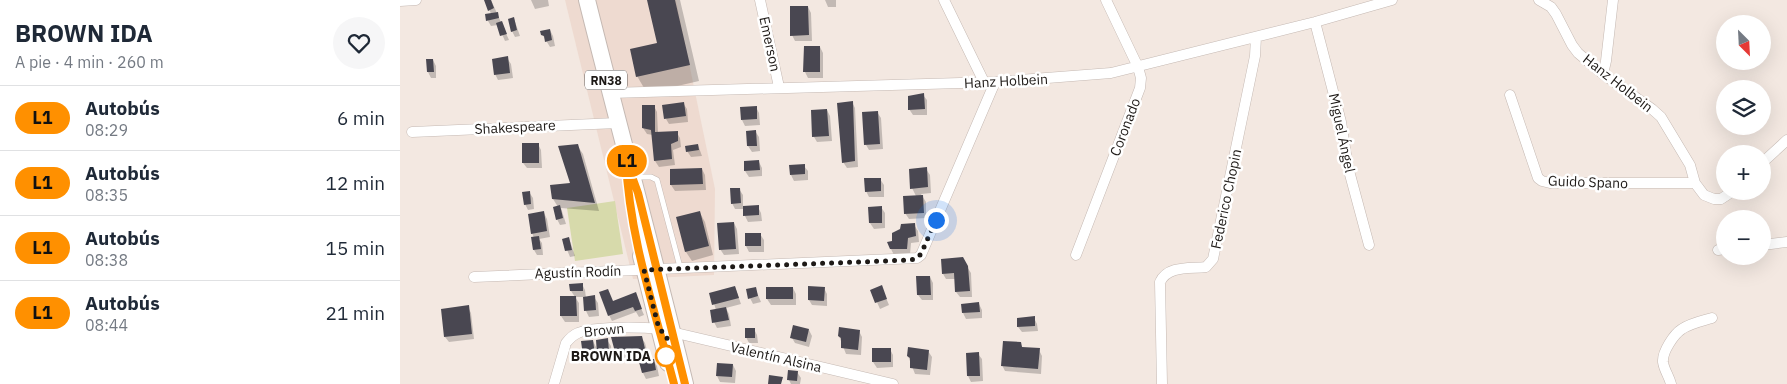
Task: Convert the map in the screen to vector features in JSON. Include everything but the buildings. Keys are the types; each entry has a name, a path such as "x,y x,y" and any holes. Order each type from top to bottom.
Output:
{"main road":[{"name":"RN38","path":"587,0 626,160 632,177 649,272"},
{"name":"RN38","path":"626,160 628,192 649,272 666,331 685,384"},
{"name":"RN38","path":"666,331 674,384"},
{"path":"666,331 679,384"}],"street":[{"path":"400,2 416,0"},
{"name":"Emerson","path":"760,0 779,87"},
{"path":"944,0 984,82"},
{"name":"Coronado","path":"1076,256 1140,88 1141,78 1138,67 1106,0"},
{"name":"Hanz Holbein","path":"610,93 995,82 1106,74 1315,22 1392,0"},
{"name":"Hanz Holbein","path":"1539,0 1556,14 1572,46 1603,74 1661,117 1690,165 1695,183 1704,195 1716,199"},
{"path":"1603,74 1613,0"},
{"name":"Miguel Ángel","path":"1315,22 1341,122 1348,168 1369,245"},
{"name":"Federico Chopin","path":"1162,384 1160,282 1167,273 1174,270 1206,267 1213,259 1255,56 1256,37"},
{"name":"Agustín Rodín","path":"474,277 649,272 680,267 911,260 917,258 921,254 995,82"},
{"name":"Guido Spano","path":"1510,95 1538,178 1542,181 1550,184 1695,183"},
{"name":"Shakespeare","path":"412,132 617,123"},
{"path":"1771,155 1787,140"},
{"path":"1771,244 1787,242"},
{"path":"1671,384 1663,360 1664,351 1681,329 1696,322 1712,318"},
{"name":"Brown","path":"554,384 566,343 577,333 584,330 636,327 666,331"},
{"name":"Valentín Alsina","path":"666,331 893,384"}],"lane":[{"path":"632,177 651,177 656,180 680,267"}],"shaded area":[{"path":"565,0 676,0 715,189 714,275 633,279"}],"green space":[{"path":"615,201 623,254 575,261 567,208"}],"bus line":[{"name":"L1","path":"674,384 644,270 628,192 626,160 638,193 685,384"}],"place":[{"name":"BROWN IDA","path":"666,356"}],"route":[{"path":"666,356 669,343 666,336 659,329 644,270 656,268 911,260 921,254 936,220"}]}
